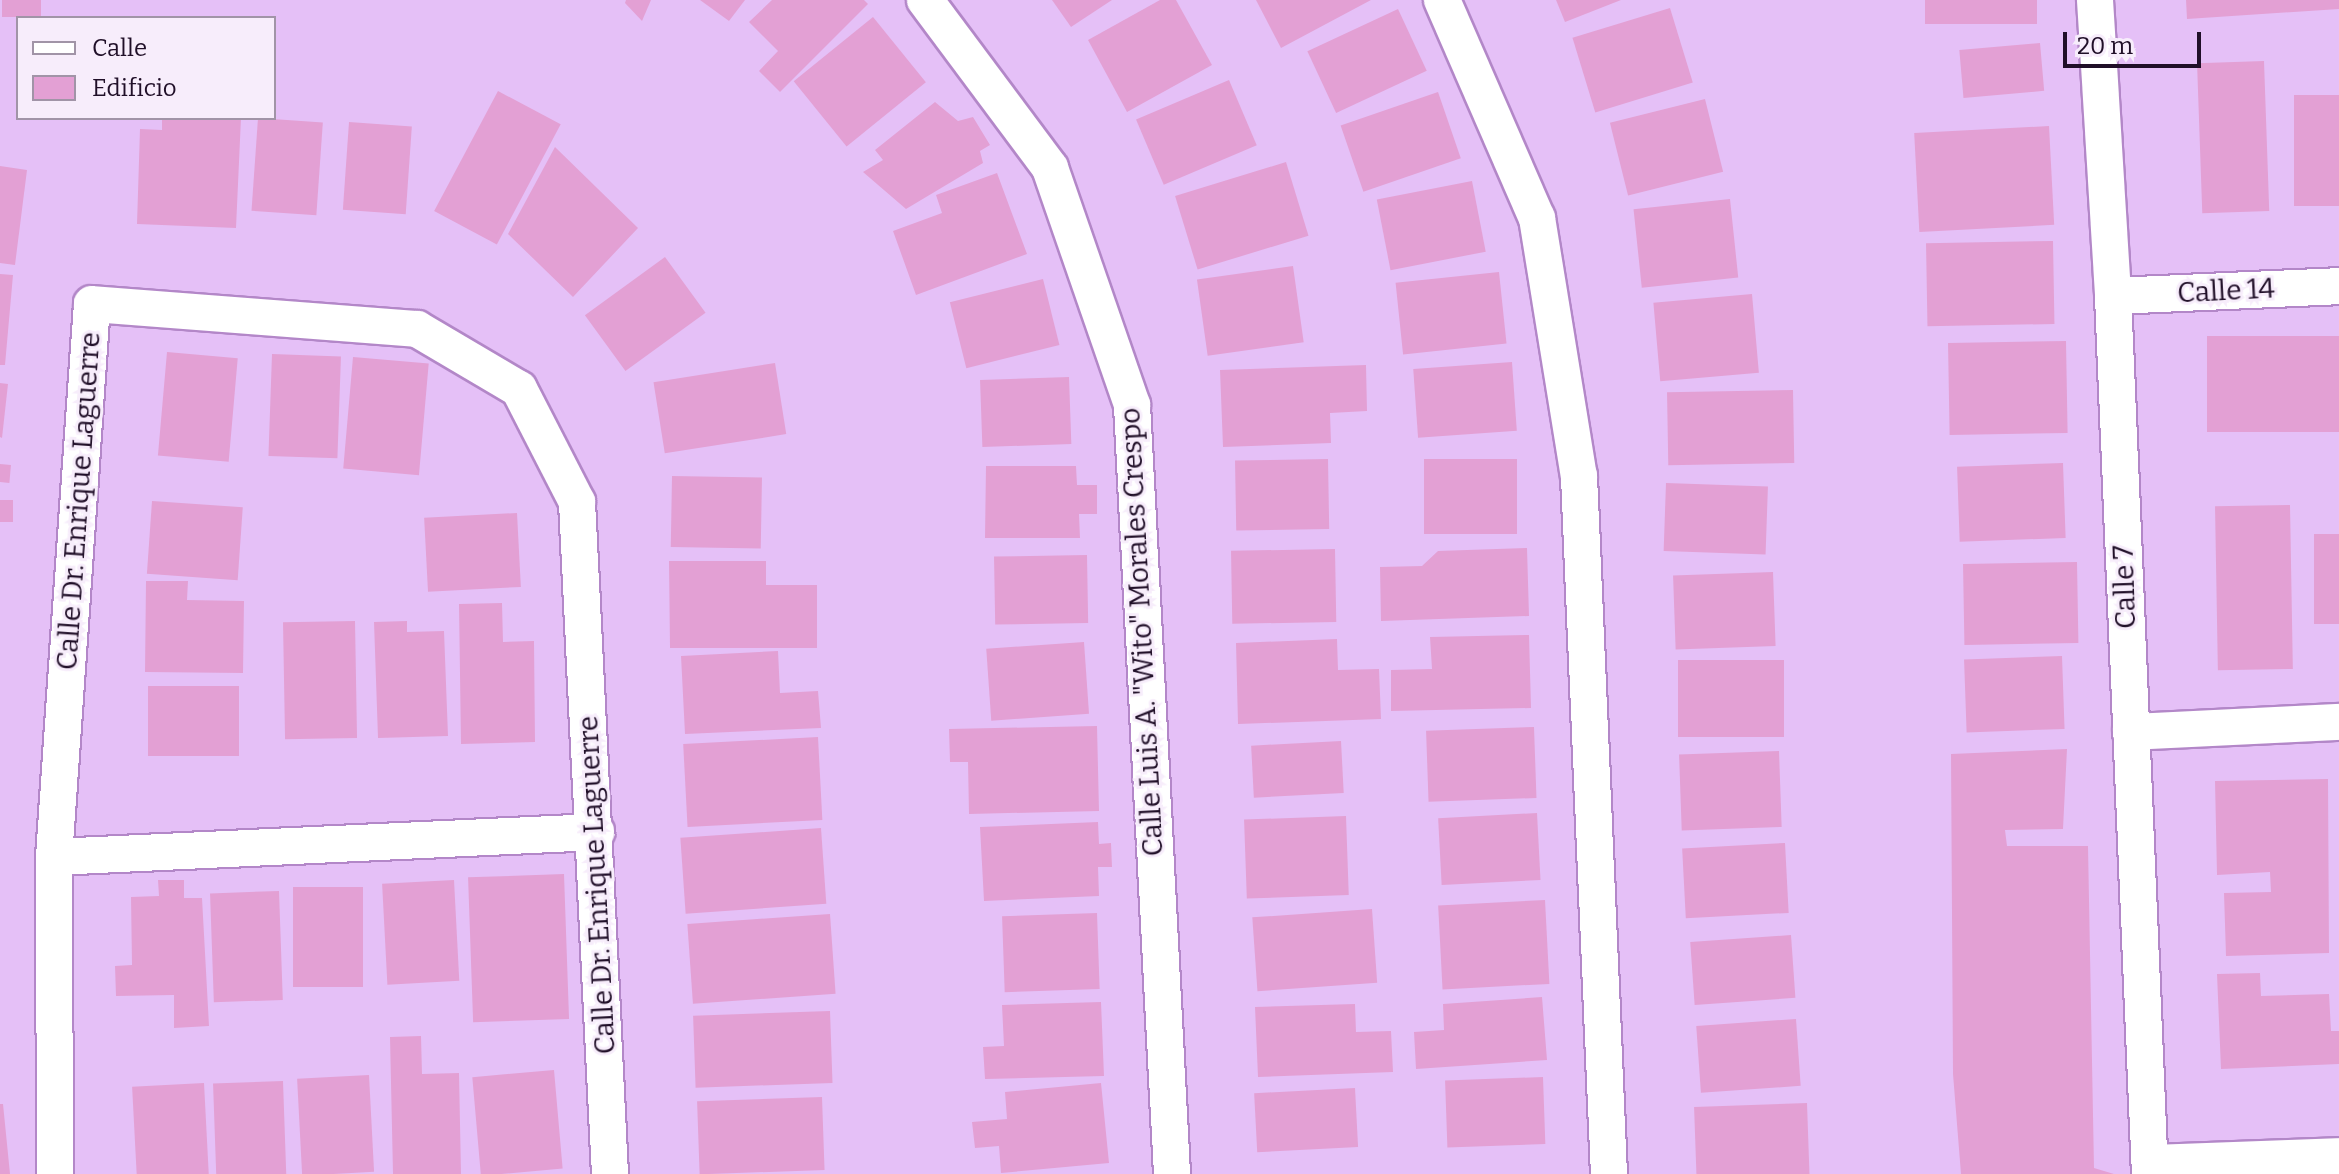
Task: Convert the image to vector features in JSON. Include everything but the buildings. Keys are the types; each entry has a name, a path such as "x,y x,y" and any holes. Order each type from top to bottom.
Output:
{"street":[{"name":"Calle Luis A. \"Wito\" Morales Crespo","path":"925,0 1050,168 1132,405 1172,1174"},
{"path":"1442,0 1537,218 1579,476 1609,1174"},
{"name":"Calle 7","path":"2095,0 2113,296 2150,1169"},
{"name":"Calle 14","path":"2113,296 2339,286"},
{"name":"Calle Dr. Enrique Laguerre","path":"55,1174 54,857 92,304 417,329 519,389 577,502 596,832 610,1174"},
{"path":"2131,732 2339,722"},
{"path":"54,857 596,832"},
{"path":"2150,1169 2339,1156"}]}
